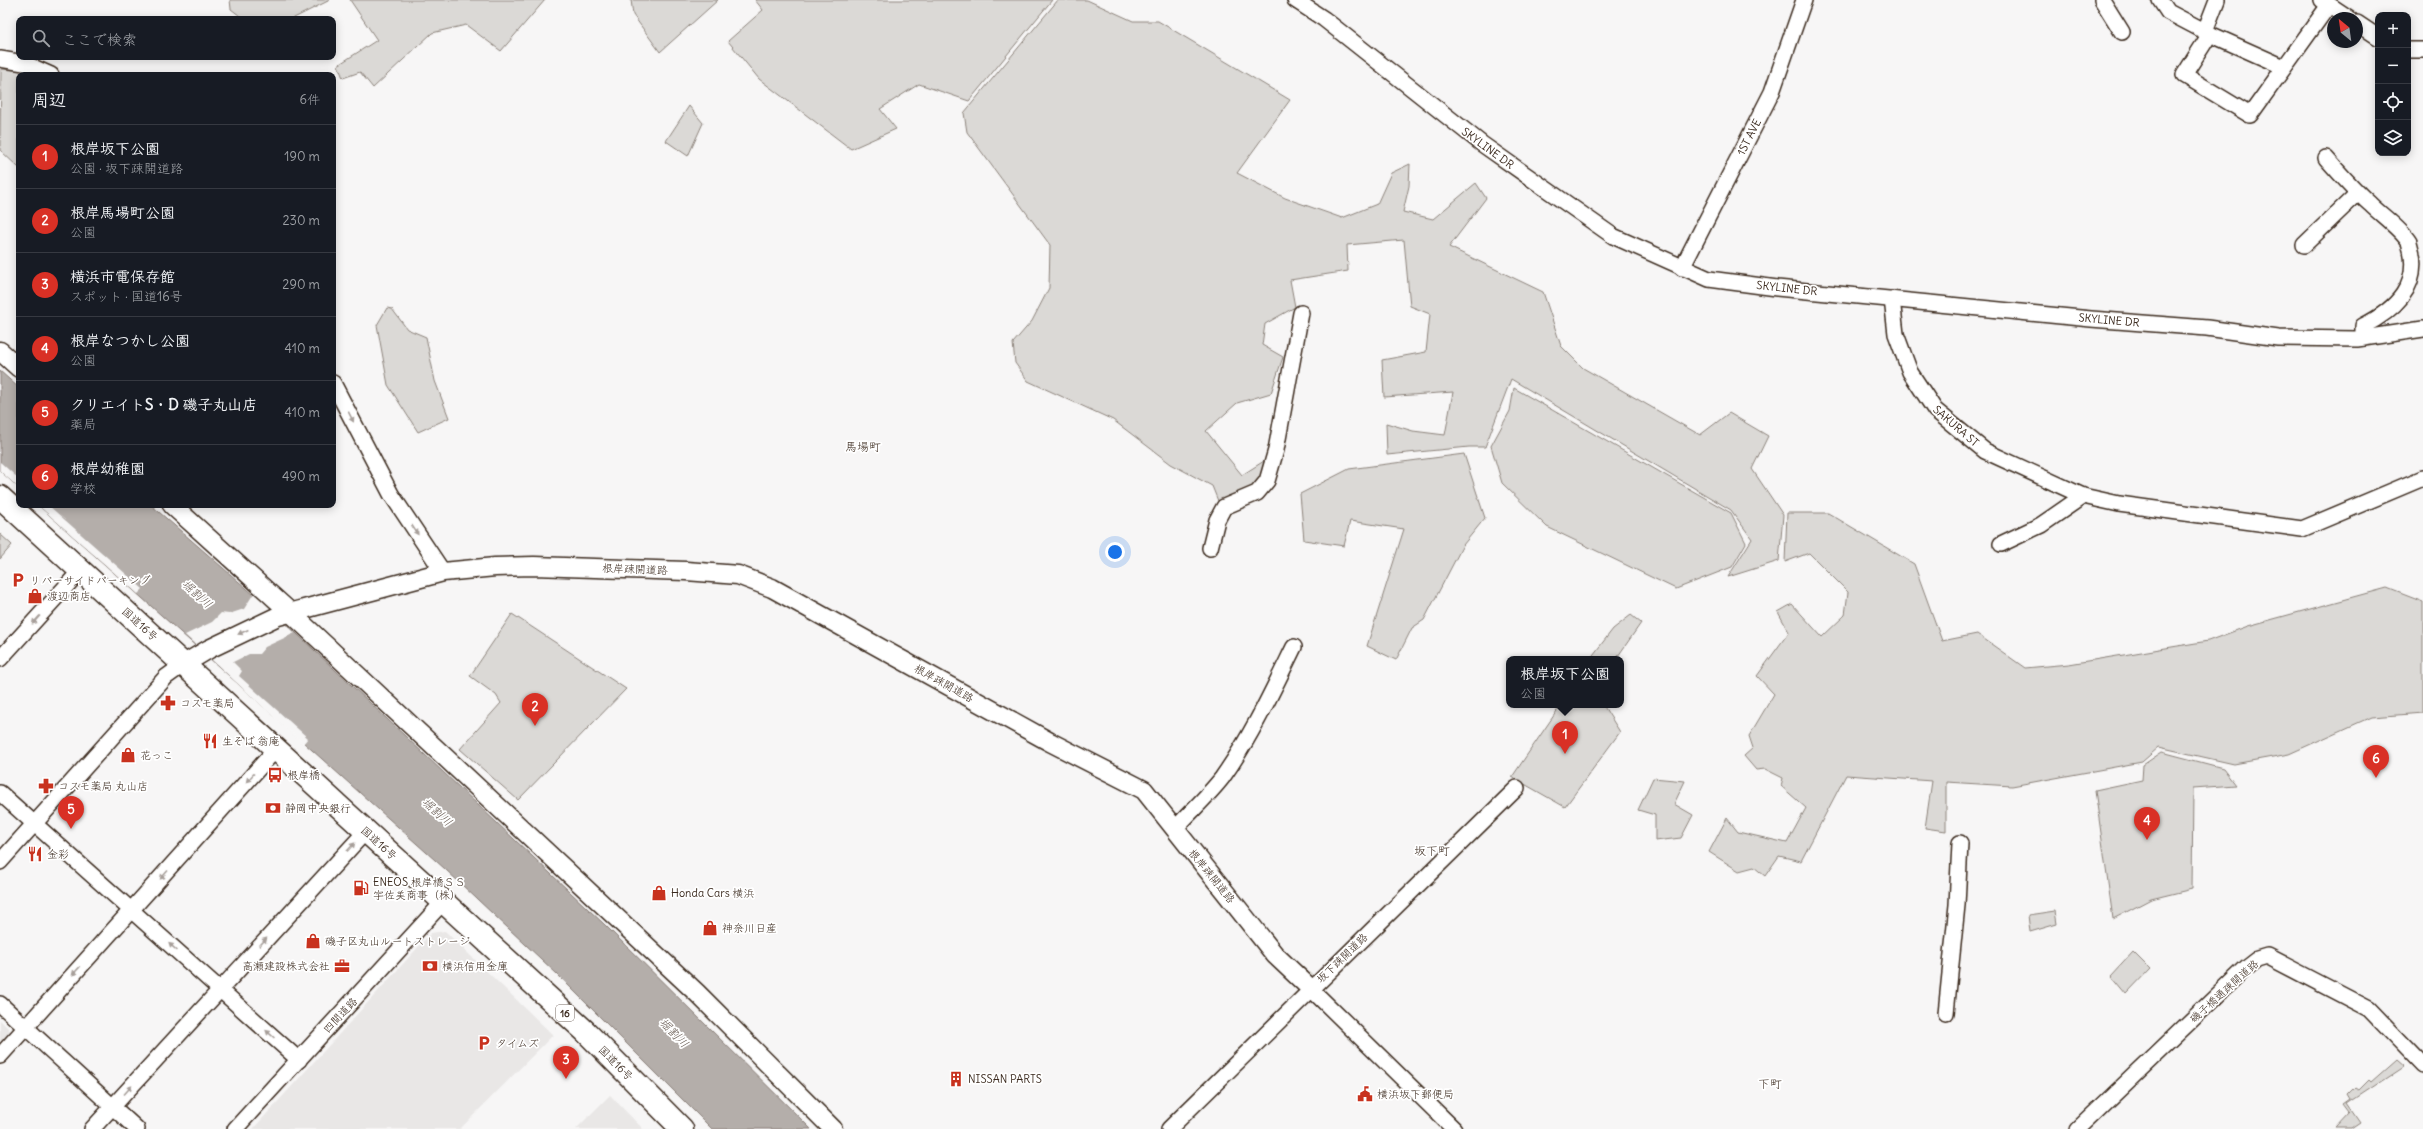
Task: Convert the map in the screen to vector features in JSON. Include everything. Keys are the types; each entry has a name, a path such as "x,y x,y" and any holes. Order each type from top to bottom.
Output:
{"highway":[{"name":"国道16号","path":"0,497 444,901 584,1031 682,1129"}],"street":[{"name":"SKYLINE DR","path":"1295,0 1324,19 1482,144 1613,236 1709,279 1777,288 2207,328 2278,338 2363,338 2423,330"},
{"name":"1ST AVE","path":"1682,268 1772,92 1804,0"},
{"path":"2102,0 2122,32"},
{"path":"2160,0 2168,12 2284,67"},
{"path":"2218,0 2208,32 2184,75 2250,116 2284,67 2325,2 2340,12"},
{"path":"2363,27 2375,35"},
{"path":"2411,50 2423,50"},
{"path":"0,59 24,63 44,72"},
{"path":"2326,158 2358,193 2409,241 2417,260 2417,272 2414,286 2406,299 2392,311 2363,326 2363,338"},
{"path":"2304,245 2358,193"},
{"name":"SAKURA ST","path":"1892,299 1896,334 1910,372 1935,410 1985,451 2083,496 2119,504 2302,529 2423,478"},
{"path":"1210,548 1217,520 1224,507 1257,493 1267,481 1276,450 1301,313"},
{"path":"0,351 16,365"},
{"path":"336,389 391,494 443,572"},
{"path":"2002,544 2042,525 2083,496"},
{"path":"175,508 284,614 697,993 832,1129"},
{"name":"根岸疎開道路","path":"184,664 203,652 284,614 443,572 495,566 534,566 738,575 785,596 1050,742 1144,790 1275,955 1454,1129"},
{"path":"0,660 80,570"},
{"path":"1174,829 1221,779 1231,764 1263,711 1294,647"},
{"path":"0,862 166,678 184,664"},
{"path":"0,1056 132,911 276,749"},
{"name":"坂下疎開道路","path":"1169,1129 1310,989 1517,788"},
{"path":"0,793 299,1060"},
{"path":"92,1129 366,831"},
{"path":"1946,1013 1957,905 1960,843"},
{"name":"四間道路","path":"235,1129 444,901"},
{"name":"磯子橋通疎開道路","path":"2078,1129 2248,966 2256,959 2267,956 2369,1008 2423,1065"},
{"path":"0,1004 137,1129"}],"shaded area":[{"path":"230,0 330,0 298,16 240,16 231,9"},
{"path":"350,0 545,0 501,51 466,25 432,33 373,88 360,72 343,78 338,65 377,40"},
{"path":"631,0 718,0 660,52 633,15"},
{"path":"755,0 1052,0 969,101 919,84 880,109 896,129 851,149 759,79 728,41 763,10"},
{"path":"1058,0 1087,0 1133,21 1158,21 1290,100 1237,173 1285,198 1342,218 1377,204 1391,173 1410,164 1409,186 1403,212 1433,219 1476,183 1486,198 1449,247 1543,292 1561,346 1583,368 1700,435 1729,413 1768,436 1752,469 1783,515 1779,561 1728,577 1752,539 1731,510 1511,379 1485,447 1469,447 1387,455 1386,423 1413,431 1445,435 1453,392 1384,397 1382,360 1426,352 1430,314 1410,306 1404,240 1347,245 1348,271 1290,280 1295,307 1265,324 1262,345 1283,357 1271,393 1237,403 1206,431 1242,475 1264,461 1269,464 1257,486 1220,506 1212,486 1171,464 1113,420 1028,381 1015,363 1013,343 1032,321 1049,288 1050,245 967,132 964,113"},
{"path":"1,69 25,71 27,72 16,72 16,165 0,150"},
{"path":"689,106 703,123 688,156 666,141"},
{"path":"387,308 392,309 407,329 426,337 435,381 449,418 418,432 388,385 377,325"},
{"path":"1514,388 1731,513 1746,543 1732,567 1676,589 1547,527 1502,483 1491,446 1510,411"},
{"path":"1464,454 1485,518 1463,545 1424,620 1412,628 1396,660 1367,646 1404,529 1350,521 1344,546 1304,540 1300,494 1349,469"},
{"path":"1787,513 1828,513 1914,564 1942,641 1977,634 2025,668 2069,664 2208,641 2248,626 2387,588 2423,602 2423,713 2371,717 2289,754 2234,764 2159,747 2142,762 2012,786 1946,782 1946,831 1925,828 1932,781 1846,775 1801,861 1779,856 1765,876 1754,867 1739,871 1709,852 1727,818 1738,832 1787,843 1806,808 1781,786 1783,778 1765,769 1756,770 1744,756 1753,748 1749,736 1774,694 1757,676 1789,632 1778,612 1792,604 1822,637 1845,615 1848,592 1809,553 1785,562"},
{"path":"0,534 12,545 0,559"},
{"path":"512,614 626,689 518,800 460,749 501,703 496,695 470,676"},
{"path":"1631,615 1641,623 1618,656 1592,656 1613,629"},
{"path":"1559,708 1605,708 1620,732 1565,807 1512,777"},
{"path":"2162,752 2223,768 2236,785 2193,788 2192,889 2151,899 2113,919 2095,790 2142,780 2143,765"},
{"path":"1653,778 1685,781 1674,804 1693,815 1681,838 1655,841 1655,815 1638,810"},
{"path":"2055,911 2057,924 2030,932 2028,915"},
{"path":"445,931 553,1035 460,1129 253,1129 431,933"},
{"path":"2133,952 2150,969 2126,994 2111,976"},
{"path":"0,1020 9,1029 11,1034 0,1047"},
{"path":"2396,1060 2404,1067 2348,1104 2361,1123 2352,1129 2336,1129 2351,1113 2345,1105 2352,1100 2349,1095 2356,1088 2359,1090 2369,1080 2371,1082"},
{"path":"610,1095 643,1129 576,1129"}],"water":[{"path":"0,371 16,385 16,485 0,471"},
{"name":"堀割川","path":"41,508 154,508 278,616 605,925 811,1129 712,1129 557,974 445,869"}],"pier":[{"path":"0,462 16,476 16,485 0,471"},
{"path":"41,508 51,508 143,589 138,594"},
{"path":"254,593 295,633 265,647 259,654 249,654 233,662 242,671 239,676 308,738 303,744 185,635 212,622 221,613 229,614 244,609"}],"place":[{"name":"リバーサイドパーキング","path":"18,580"},
{"name":"渡辺商店","path":"35,596"},
{"name":"コスモ薬局","path":"168,703"},
{"name":"根岸馬場町公園","path":"535,726"},
{"name":"生そば 翁庵","path":"210,741"},
{"name":"根岸坂下公園","path":"1565,754"},
{"name":"花っこ","path":"128,755"},
{"name":"根岸橋","path":"275,775"},
{"name":"根岸幼稚園","path":"2376,778"},
{"name":"コスモ薬局 丸山店","path":"46,786"},
{"name":"静岡中央銀行","path":"273,808"},
{"name":"クリエイトS・D 磯子丸山店","path":"71,829"},
{"name":"根岸なつかし公園","path":"2147,840"},
{"name":"金彩","path":"35,854"},
{"name":"ENEOS 根岸橋ＳＳ 宇佐美商事（株）","path":"361,888"},
{"name":"Honda Cars 横浜","path":"659,893"},
{"name":"神奈川日産","path":"710,928"},
{"name":"磯子区丸山ルートストレージ","path":"313,941"},
{"name":"高瀬建設株式会社","path":"342,966"},
{"name":"横浜信用金庫","path":"430,966"},
{"name":"タイムズ","path":"484,1043"},
{"name":"横浜市電保存館","path":"566,1079"},
{"name":"NISSAN PARTS","path":"956,1079"},
{"name":"横浜坂下郵便局","path":"1365,1094"}],"district":[{"name":"馬場町","path":"863,447"},
{"name":"坂下町","path":"1432,851"},
{"name":"下町","path":"1770,1084"}]}
